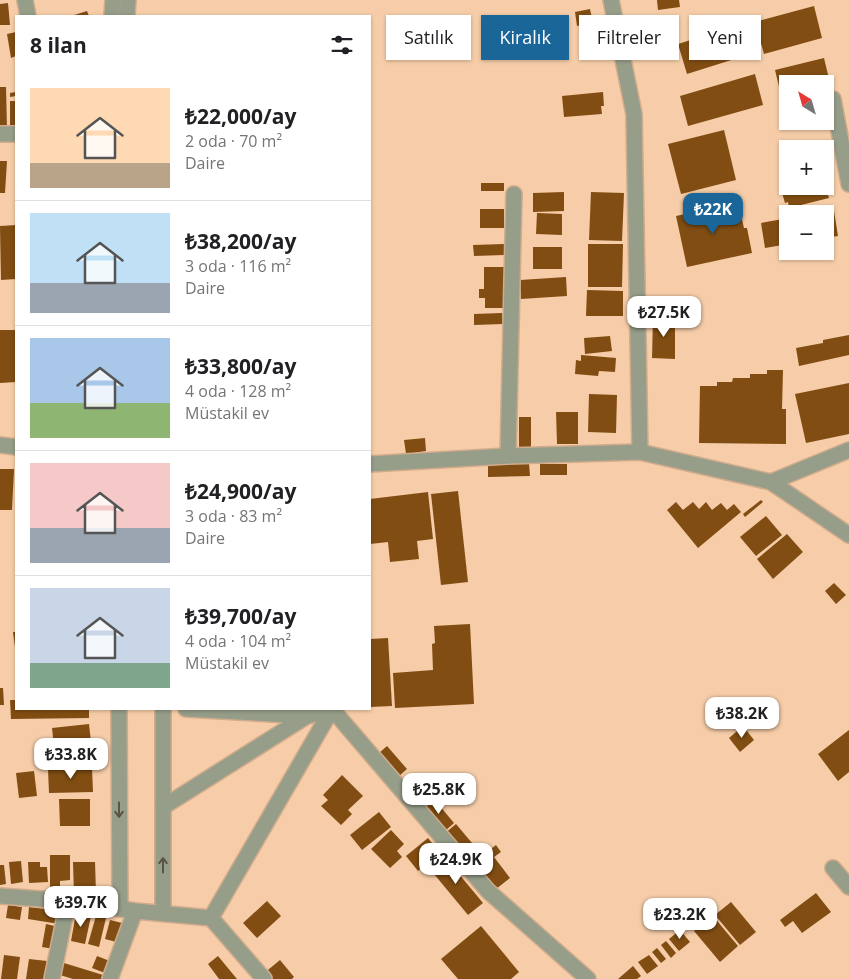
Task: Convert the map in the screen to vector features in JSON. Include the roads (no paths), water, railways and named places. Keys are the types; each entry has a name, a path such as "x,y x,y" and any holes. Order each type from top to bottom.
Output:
{"street":[{"path":"25,0 28,15"},
{"path":"112,15 113,0"},
{"path":"127,15 128,0"},
{"path":"611,0 634,114 640,452"},
{"path":"834,104 849,184"},
{"path":"0,134 15,134"},
{"path":"508,456 514,194"},
{"path":"0,445 15,447"},
{"path":"770,482 849,450"},
{"path":"371,464 508,456 640,452 770,482 849,535"},
{"path":"110,979 127,910 119,710"},
{"path":"163,710 163,913"},
{"path":"203,710 307,716"},
{"path":"163,807 307,716 328,710"},
{"path":"211,918 331,710"},
{"path":"333,710 488,891 588,979"},
{"path":"833,868 849,887"},
{"path":"0,896 68,901 127,910 211,918 264,979"},
{"path":"52,979 68,901"}]}
